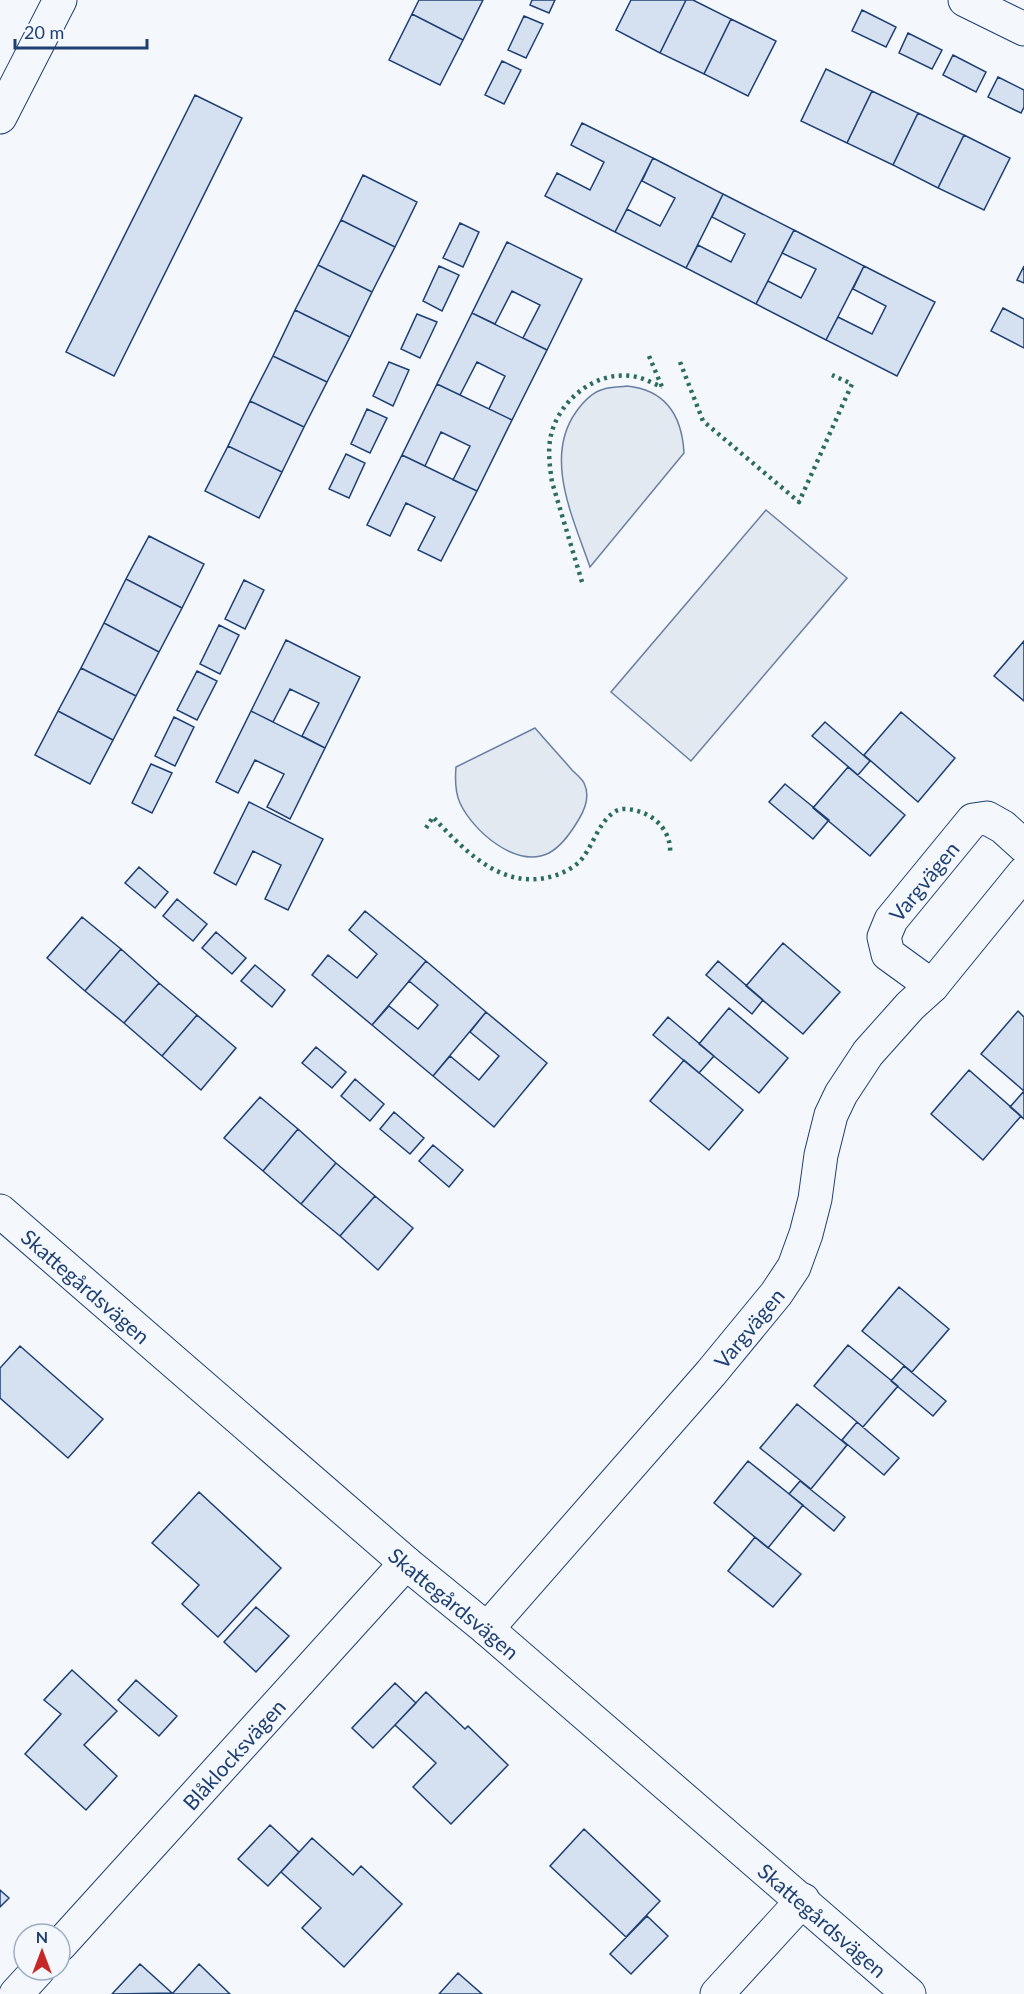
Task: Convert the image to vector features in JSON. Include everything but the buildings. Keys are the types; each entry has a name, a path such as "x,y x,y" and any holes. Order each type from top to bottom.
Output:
{"street":[{"path":"0,117 60,0"},
{"path":"965,0 1024,29"},
{"name":"Vargvägen","path":"932,986 888,954 884,937 891,920 973,820 987,818 1003,827 1024,846"},
{"name":"Vargvägen","path":"487,1629 711,1373 776,1294 794,1267 806,1234 831,1115 841,1094 868,1053 910,1006 932,986 1024,873"},
{"name":"Skattegårdsvägen","path":"0,1211 909,1994"},
{"name":"Blåklocksvägen","path":"72,1932 406,1563"},
{"path":"717,1994 802,1900"},
{"path":"16,1994 27,1982"}],"shaded area":[{"path":"627,386 652,393 669,407 680,427 684,453 590,567 565,489 562,449 566,430 585,401 600,390"},
{"path":"766,510 847,578 691,761 611,692"},
{"path":"535,728 582,780 587,792 583,811 566,838 549,853 536,857 510,852 485,835 466,814 460,803 456,781 456,767"}],"hedge":[{"path":"649,356 662,387"},
{"path":"680,362 703,421 799,502 852,384 832,375"},
{"path":"582,582 552,482 549,450 554,426 568,402 578,392 603,379 631,376 662,387"},
{"path":"426,828 433,817 469,852 497,871 512,877 545,878 562,873 578,863 588,851 604,822 618,810 629,809 642,812 656,820 668,839 670,855"}]}
